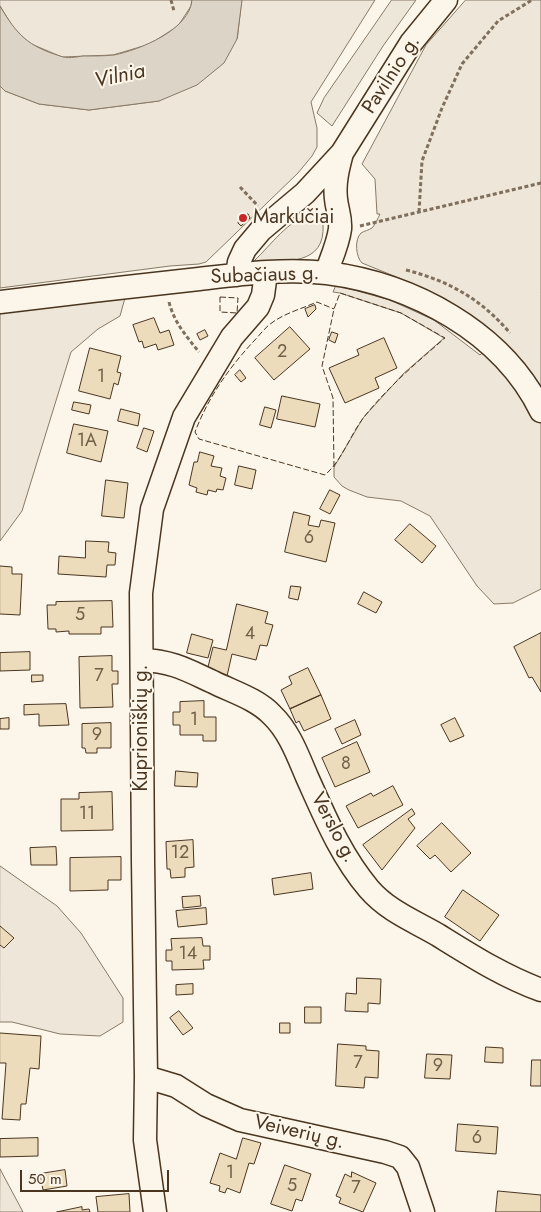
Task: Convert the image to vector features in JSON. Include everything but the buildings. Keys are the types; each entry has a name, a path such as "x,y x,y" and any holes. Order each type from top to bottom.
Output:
{"street":[{"name":"Pavilnio g.","path":"238,275 239,262 245,249 261,230 305,193 342,153 411,42 446,0"},
{"name":"Pavilnio g.","path":"326,273 340,231 340,215 336,200 337,171 342,153"},
{"path":"305,193 323,194 336,200"},
{"name":"Subačiaus g.","path":"0,302 164,282 266,273 326,273 363,279 392,288 461,321 497,349 519,376 541,411"},
{"name":"Kuprioniškių g.","path":"155,1212 146,1140 142,593 152,509 184,416 232,337 258,308 263,294 266,273"},
{"name":"Verslo g.","path":"142,660 160,661 175,665 255,702 272,715 285,732 296,753 345,857 385,905 485,964 515,980 541,990"},
{"name":"Veiverių g.","path":"146,1077 176,1086 206,1105 240,1120 400,1157 408,1167 423,1212"}],"path":[{"path":"171,0 174,11"},
{"path":"419,212 422,161 442,108 462,64 498,21 532,0"},
{"path":"340,231 541,183"},
{"path":"240,188 263,211"},
{"path":"164,282 171,312 182,331 200,353 215,364"}],"shaded area":[{"path":"0,0 192,0 191,6 178,26 150,44 113,55 62,57 29,43 13,27 0,6"},
{"path":"242,0 375,0 311,102 317,128 317,147 298,173 206,262 0,288 0,86 5,91 39,104 89,110 159,101 237,39"},
{"path":"392,0 416,0 383,46 332,126 317,113 324,98"},
{"path":"466,0 541,0 541,589 513,603 494,604 477,586 430,516 401,501 367,497 349,490 342,486 334,477 334,467 363,418 403,374 444,338 401,313 333,292 336,285 390,300 434,320 480,355 496,341 475,321 421,287 362,263 358,257 357,248 357,240 361,233 372,228 380,214 377,214 375,179 362,164 426,45"},
{"path":"310,215 323,224 322,238 318,248 311,254 290,261 255,262 287,227"},
{"path":"125,298 120,316 98,329 71,352 22,511 0,541 0,313"},
{"path":"0,866 57,906 81,933 123,998 123,1022 100,1036 60,1034 12,1022 0,1022"},
{"path":"0,1169 23,1212 0,1212"}],"water":[{"name":"Vilnia","path":"192,0 242,0 237,39 224,63 197,85 159,101 89,110 39,104 5,91 0,86 0,6 12,25 24,38 49,52 72,58 114,55 136,49 162,37 182,21 189,11"}],"fence":[{"path":"334,309 317,302 286,315 269,325 227,373 206,407 195,432 199,439 325,475 331,469 337,462 359,424 373,406 445,338 401,313 340,293 334,309 322,366 333,398 334,467"},
{"path":"220,297 238,298 237,313 220,312 220,297"}],"place":[{"name":"Markučiai","path":"243,218"}]}
